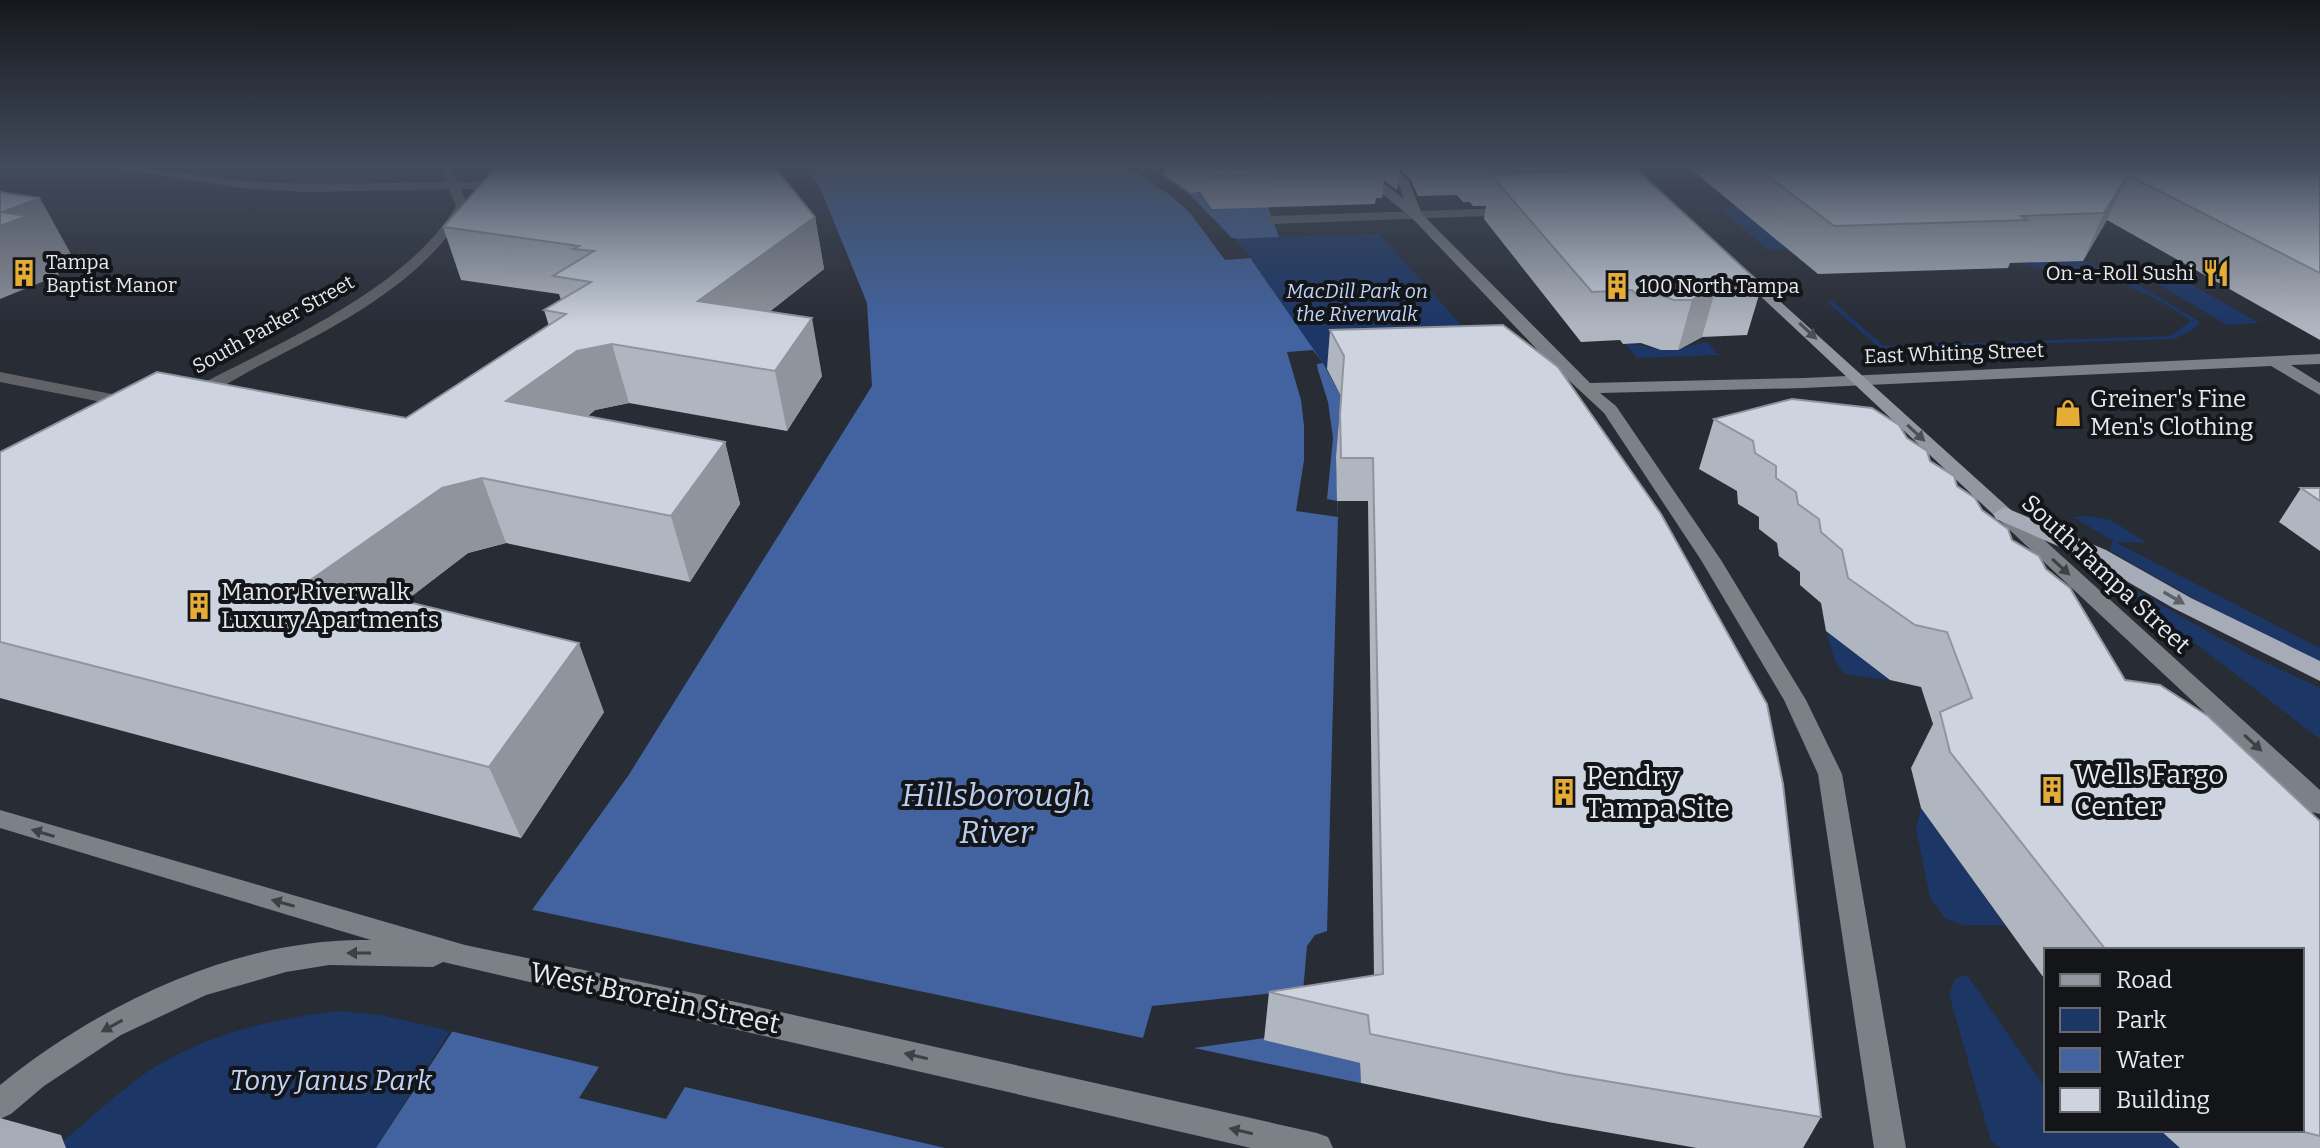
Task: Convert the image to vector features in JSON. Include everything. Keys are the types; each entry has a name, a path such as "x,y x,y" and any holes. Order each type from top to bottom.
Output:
{"highway":[{"path":"2004,514 2098,555 2182,603 2320,672"},
{"path":"0,1136 47,1148"}],"main road":[{"name":"South Tampa Street","path":"1729,258 2004,514"}],"street":[{"name":"South Parker Street","path":"177,402 340,314 404,273 455,219"},
{"path":"1273,220 1314,219"},
{"path":"1419,219 1553,358 1610,410 1746,616 1795,700 1830,774 1890,1148"},
{"name":"East Whiting Street","path":"1589,388 2320,359"},
{"path":"2275,362 2320,390"},
{"path":"0,377 151,407"},
{"name":"South Tampa Street","path":"2004,514 2320,805"},
{"name":"West Brorein Street","path":"0,819 465,957 751,1018 1317,1148"},
{"path":"0,1104 74,1047 125,1018 212,982 285,960 331,953 465,957"}],"green space":[{"path":"1732,219 1752,219 1788,249 1768,250"},
{"name":"MacDill Park on the Riverwalk","path":"1379,234 1474,339 1327,369 1236,238"},
{"path":"2083,261 2119,273 2200,322 2191,331 2174,339 1881,349 1827,302 1832,301 1884,346 2170,336 2191,321 2162,302 2115,281 2022,263"},
{"path":"2180,278 2259,323 2227,325 2149,279"},
{"path":"1707,342 1719,355 1637,358 1626,344 1671,350"},
{"path":"2073,517 2111,520 2147,543 2115,542 2320,648 2320,663 2214,610 2109,550 2113,541"},
{"path":"2101,571 2250,655 2320,688 2320,739"},
{"path":"1826,631 1890,680 1845,674 1835,661"},
{"path":"1921,808 2005,925 1963,925 1946,919 1930,898 1916,828"},
{"path":"1967,975 2044,1086 2044,1132 2162,1132 2180,1148 2001,1148 1991,1141 1949,994 1955,979"},
{"name":"Tony Janus Park","path":"338,1011 381,1015 450,1031 376,1148 55,1148 136,1080 182,1052 232,1032 285,1019"}],"water":[{"name":"Hillsborough River","path":"833,219 1272,219 1279,237 1237,239 1323,363 1341,396 1336,456 1338,517 1327,931 1315,935 1307,946 1298,1048 1360,1063 1365,1148 376,1148 532,910 628,776 872,386 867,303"}],"pier":[{"path":"1194,219 1213,219 1232,238 1236,238 1251,258 1225,260"},
{"path":"1313,350 1323,363 1317,364 1328,402 1333,438 1327,499 1337,501 1338,517 1296,511 1304,460 1304,426 1301,400 1287,352"},
{"path":"528,909 1143,1038 1152,1006 1304,990 1301,1033 1194,1048 1365,1084 1369,1148 945,1148 685,1087 666,1119 579,1098 599,1067 446,1030"}],"building":[{"path":"0,219 20,219 0,226"},
{"path":"450,219 813,219 698,301 812,318 775,371 612,344 577,351 506,401 725,442 671,516 482,478 442,488 312,579 579,643 489,767 0,642 0,452 157,372 406,418 566,314 544,310 591,282 553,276 594,251 573,249 579,246 443,227"},
{"path":"1529,219 1690,219 1762,285 1716,288 1692,300 1674,300 1653,293 1636,294 1632,290 1592,292"},
{"path":"1824,219 2028,220 1834,226"},
{"path":"2213,219 2320,219 2320,273"},
{"name":"Pendry Tampa Site","path":"1503,325 1558,367 1661,514 1767,704 1783,784 1821,1117 1564,1074 1370,1034 1368,1015 1269,992 1383,974 1373,458 1341,458 1344,356 1330,330"},
{"name":"Wells Fargo Center","path":"1792,399 1872,408 1899,425 1907,438 1927,451 1930,461 1954,476 1957,486 1975,498 1982,510 2008,529 2012,540 2039,556 2046,569 2070,588 2125,680 2160,685 2208,716 2320,821 2320,1136 2304,1132 2304,948 2104,948 1950,752 1940,712 1972,698 1947,632 1915,625 1848,578 1842,550 1821,532 1819,519 1798,504 1796,492 1776,478 1776,466 1755,453 1753,441 1714,419"},
{"path":"2301,488 2320,488 2320,501"}],"place":[{"name":"Tampa Baptist Manor","path":"24,273"},
{"name":"On-a-Roll Sushi","path":"2216,273"},
{"name":"100 North Tampa","path":"1617,286"},
{"name":"Greiner's Fine Men's Clothing","path":"2068,413"},
{"name":"Manor Riverwalk Luxury Apartments","path":"199,606"},
{"name":"Wells Fargo Center","path":"2052,790"},
{"name":"Pendry Tampa Site","path":"1564,792"}]}
